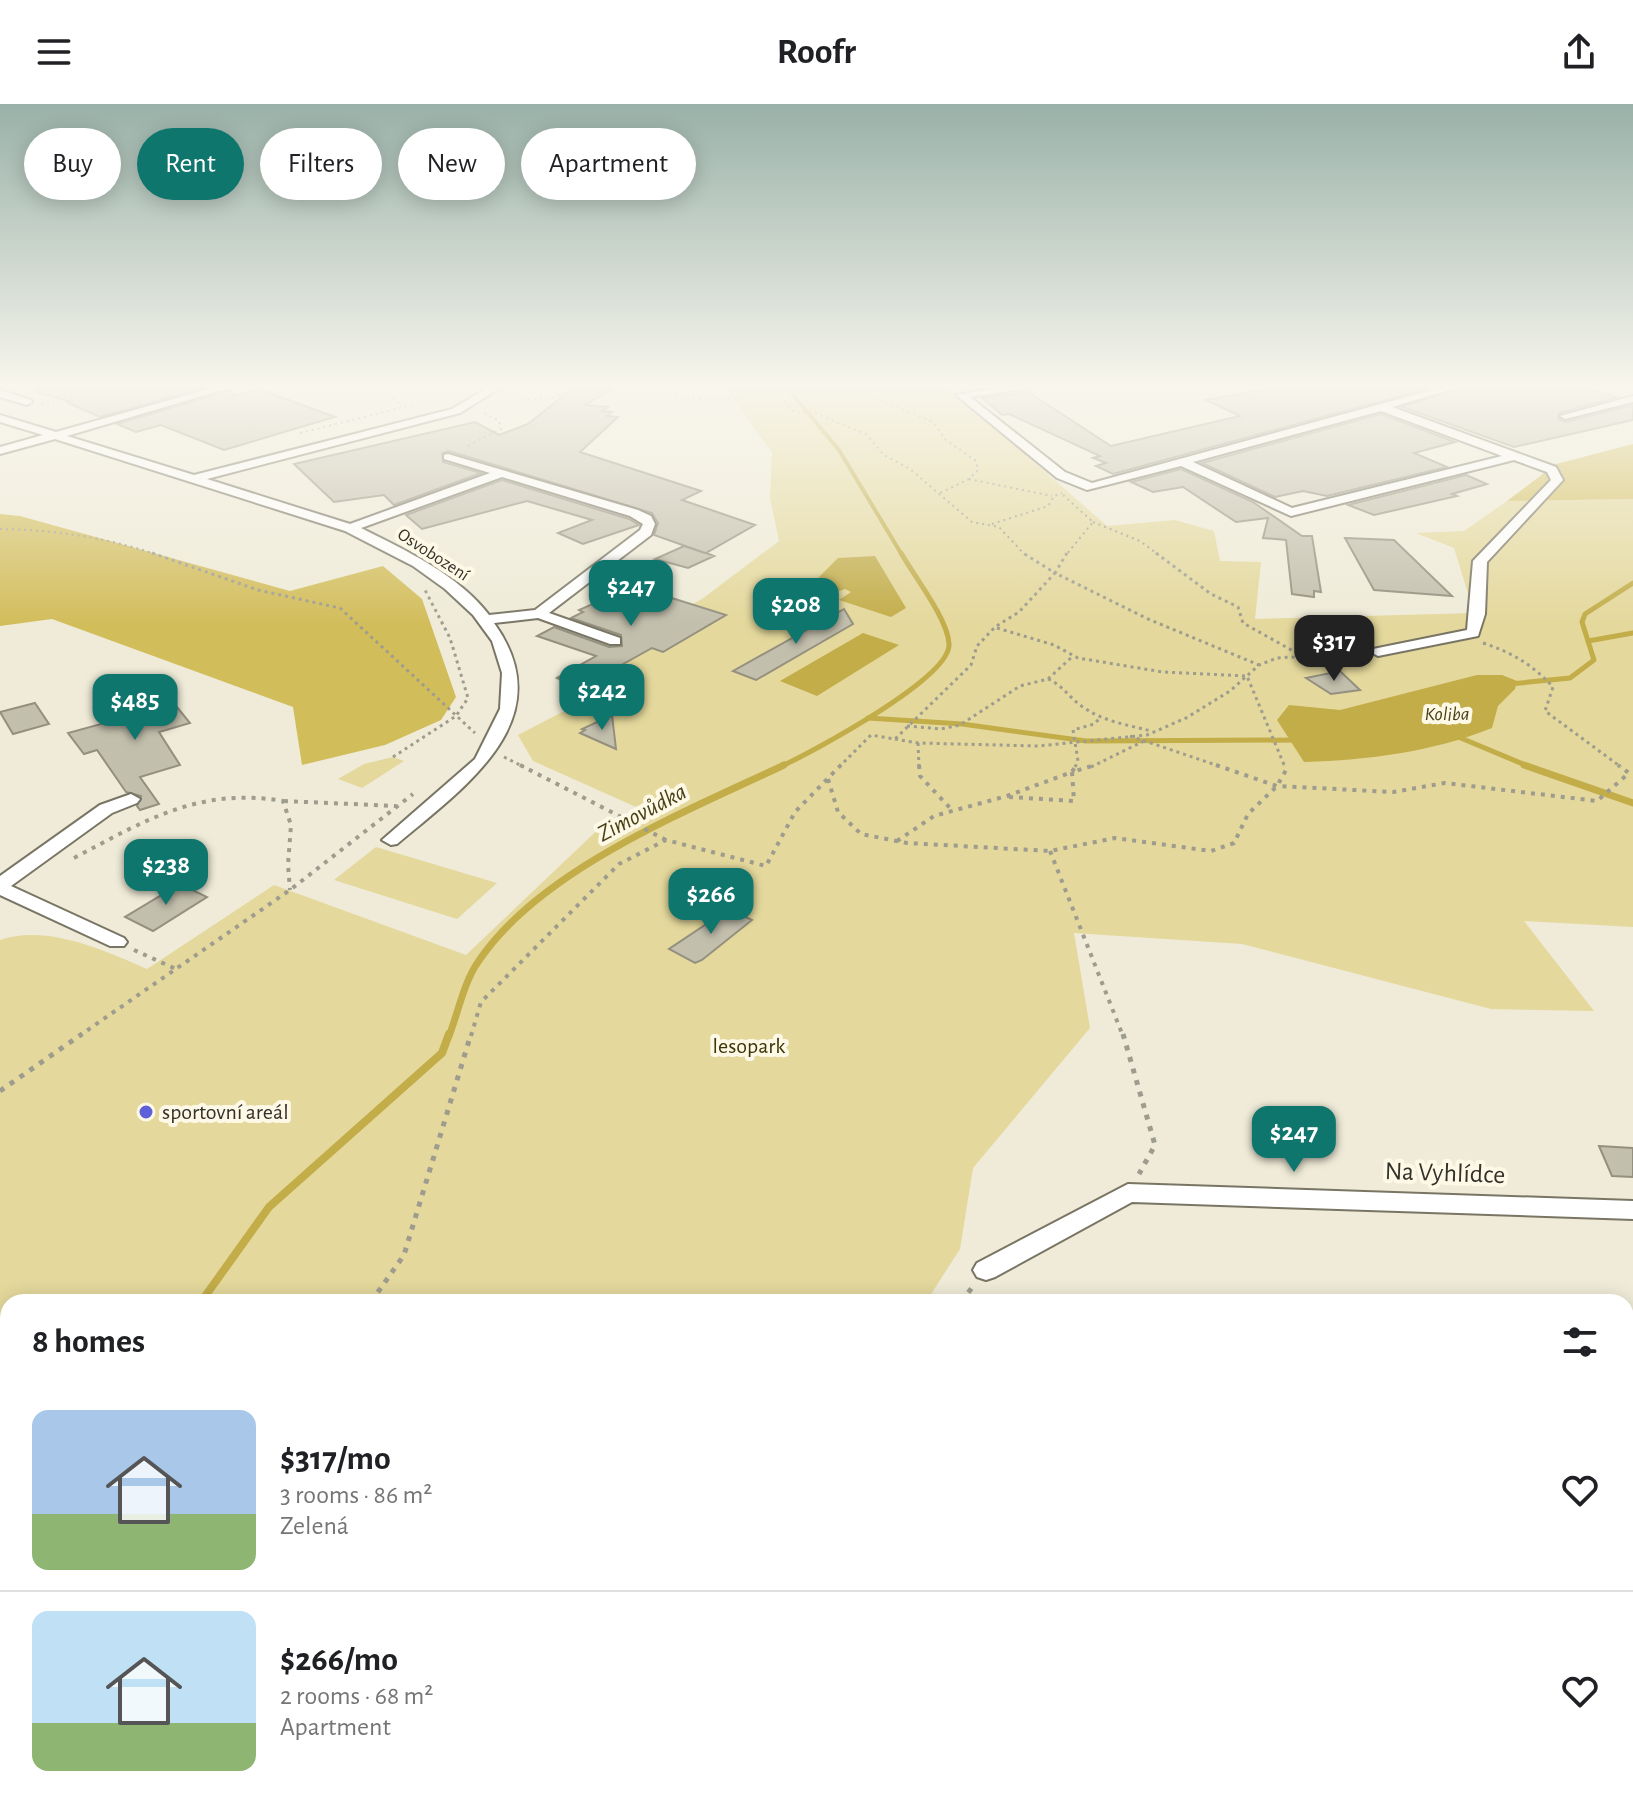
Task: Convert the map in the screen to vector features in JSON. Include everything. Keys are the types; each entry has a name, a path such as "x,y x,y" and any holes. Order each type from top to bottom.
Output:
{"street":[{"name":"Osvobození","path":"153,466 350,528 398,550 476,605 487,620 507,653 512,678 499,732 490,750 468,774 391,840"},
{"path":"193,479 241,466"},
{"path":"480,466 647,519 646,532 539,614"},
{"path":"1050,466 1061,475 1091,487 1167,466"},
{"path":"1193,466 1291,512 1473,466"},
{"path":"1378,652 1473,633 1480,615 1481,596 1476,579 1480,561 1557,480 1552,470 1543,466"},
{"path":"350,528 502,473"},
{"path":"487,620 539,614 615,641"},
{"path":"117,942 0,887 106,809 131,799"},
{"path":"986,1270 1128,1193"},
{"name":"Na Vyhlídce","path":"1128,1193 1633,1210"}],"path":[{"path":"905,466 972,522 999,527 1029,559 1148,619 1259,665"},
{"path":"938,494 969,479 978,470 977,466"},
{"path":"969,479 1015,491 1054,496 1091,487"},
{"path":"1061,493 1093,522 1140,541 1211,594 1238,607 1243,623 1304,657"},
{"path":"989,525 1048,506 1054,496"},
{"path":"895,739 971,665 977,646 995,627 1019,612 1055,573 1075,540 1093,522"},
{"path":"0,529 42,530 120,542 258,590 340,608 483,739 499,732"},
{"path":"393,757 456,716 468,698 450,638 421,584"},
{"path":"995,627 1054,645 1073,655 1163,672 1247,676"},
{"path":"1130,736 1277,786 1393,792 1445,783 1597,801 1629,773 1545,711 1553,687 1541,673 1499,647 1462,636"},
{"path":"490,750 666,840 714,855 766,866 795,812 871,735 918,743 1038,746 1130,736 1153,732 1186,718 1230,691 1259,665 1277,658 1378,652"},
{"path":"1048,679 1073,655"},
{"path":"828,779 838,812 861,834 897,841 1050,851 1115,838 1211,851 1234,843 1248,814 1277,786 1286,770 1247,676"},
{"path":"907,726 947,729 973,719 1032,679 1048,679 1064,686 1069,699 1100,718 1153,732"},
{"path":"1005,797 1074,801 1072,772 1078,761 1073,730 1094,724 1100,718"},
{"path":"897,841 910,828 951,809 1005,797 1085,770 1144,741"},
{"path":"918,743 920,776 951,809"},
{"path":"0,1091 290,890 422,787"},
{"path":"63,863 174,806 215,795 251,793 283,801 398,806"},
{"path":"283,801 294,822 285,869 290,890"},
{"path":"377,1294 404,1255 481,1002 619,864 666,840"},
{"path":"1050,851 1125,1040 1155,1145 1128,1193"},
{"path":"117,942 176,969"}],"green space":[{"name":"lesopark","path":"771,466 1039,466 1107,526 1175,520 1214,531 1220,561 1261,562 1255,619 1474,613 1454,548 1416,533 1464,531 1507,501 1633,499 1633,927 1524,921 1594,1011 1491,1009 1242,944 1074,933 1090,1028 973,1168 960,1249 931,1294 0,1294 0,940 36,935 55,937 94,947 147,969 274,885 466,955 607,821 645,811 533,761 518,735 568,709 584,692 555,679 702,599 779,541 770,498"},
{"path":"393,757 404,761 362,788 338,779 364,764"},
{"path":"376,847 497,883 457,919 334,880"}],"shaded area":[{"path":"1553,466 1633,466 1633,499 1507,501"},
{"path":"0,514 20,516 290,591 383,566 422,599 456,697 441,720 385,745 302,765 293,707 52,619 0,626"}],"water":[{"path":"875,556 906,608 891,617 839,600 851,592 845,589 825,596 807,589 838,558"},
{"path":"863,633 899,645 817,696 780,681"},
{"name":"Koliba","path":"1477,675 1502,675 1517,681 1515,689 1498,706 1492,728 1423,749 1376,757 1304,762 1277,720 1289,705 1340,710"}],"building":[{"path":"297,466 458,466 481,473 394,505 384,495 334,502"},
{"path":"500,466 625,466 701,491 682,500 755,525 706,553 714,556 688,568 655,559 684,546 705,553 654,535 658,523 652,513"},
{"path":"1097,466 1141,466 1113,474"},
{"path":"1209,466 1447,467 1327,496 1303,491 1275,497"},
{"path":"1181,469 1253,502 1302,536 1312,536 1321,592 1314,591 1314,597 1292,594 1286,540 1263,538 1268,518 1236,522 1183,487 1153,492 1131,482"},
{"path":"1466,475 1487,484 1452,494 1457,496 1374,515 1348,505"},
{"path":"502,480 629,519 639,525 583,544 558,533 592,520 527,501 422,529 406,515"},
{"path":"1345,538 1394,540 1452,596 1374,590"},
{"path":"640,578 668,590 659,594 726,615 663,652 652,648 580,688 557,678 596,656 537,636 554,627 609,647 622,646 621,635 571,618 583,612 579,610 613,595 607,593"},
{"path":"844,609 853,624 756,680 733,671"},
{"path":"1340,671 1360,690 1331,694 1306,678"},
{"path":"163,690 190,723 159,732 180,765 140,777 159,804 140,810 137,806 141,796 126,792 97,750 84,754 68,733 123,718 113,704"},
{"path":"35,703 49,724 13,734 0,712"},
{"path":"612,715 616,749 580,733 585,730 582,729"},
{"path":"180,884 207,897 153,931 125,917"},
{"path":"729,909 752,920 702,960 695,963 669,949"},
{"path":"1599,1146 1633,1148 1633,1177 1612,1176"}],"waterway":[{"name":"Zimovůdka","path":"849,466 902,555"},
{"name":"Zimovůdka","path":"868,718 928,675 944,658 949,644 943,622 901,553"},
{"path":"1588,641 1582,622 1585,614 1633,583"},
{"path":"1588,641 1633,633"},
{"path":"1510,684 1570,678 1594,660 1588,641"},
{"name":"Zimovůdka","path":"782,766 868,718"},
{"path":"868,718 962,724 1086,741 1298,740"},
{"path":"1456,736 1530,767"},
{"path":"1524,765 1633,803"},
{"name":"Zimovůdka","path":"449,1036 465,988 478,962 505,929 538,899 618,846 782,766"},
{"name":"Zimovůdka","path":"207,1294 269,1207 442,1053 449,1034"}],"place":[{"name":"sportovní areál","path":"146,1112"}]}
